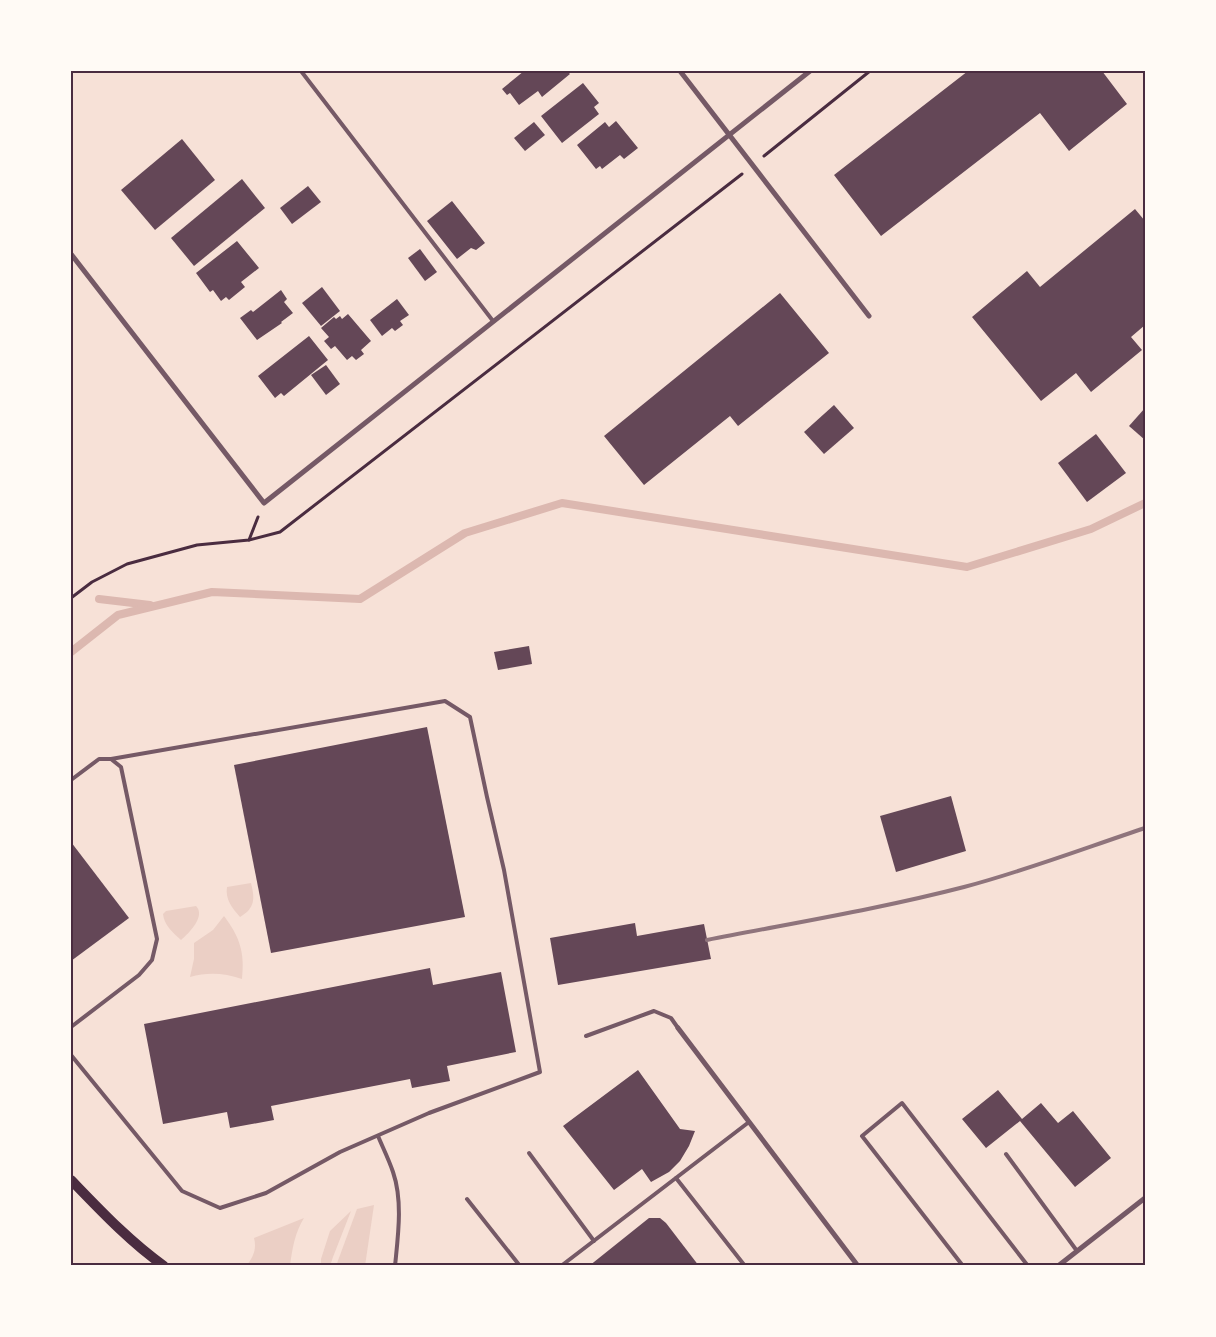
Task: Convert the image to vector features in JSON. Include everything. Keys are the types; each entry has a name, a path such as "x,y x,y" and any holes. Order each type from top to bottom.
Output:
{"main road":[{"path":"71,1180 108,1218 164,1266"}],"street":[{"path":"680,71 869,316"},
{"path":"71,254 264,503 810,71"},
{"path":"678,1028 858,1266"},
{"path":"1058,1266 1145,1198"}],"lane":[{"path":"301,71 493,322"},
{"path":"71,780 99,759 111,759 445,702 470,717 504,870 540,1072 429,1113 340,1152 266,1193 220,1208 182,1191 71,1055"},
{"path":"71,1027 139,975 152,960 157,939 121,767 111,759"},
{"path":"586,1036 654,1011 671,1018 678,1028"},
{"path":"963,1266 862,1136 902,1103 1028,1266"},
{"path":"561,1266 749,1122"},
{"path":"378,1136 394,1173 397,1193 399,1228 394,1266"},
{"path":"529,1153 594,1241"},
{"path":"1006,1154 1077,1251"},
{"path":"676,1178 745,1266"},
{"path":"467,1199 520,1266"}],"path":[{"path":"71,598 92,582 127,564 197,545 249,540 280,532 753,165 870,71"},
{"path":"249,540 264,503"}],"shaded area":[{"path":"251,883 253,903 249,910 240,917 228,899 227,887"},
{"path":"196,906 199,910 198,919 192,929 181,940 167,925 163,914 166,911"},
{"path":"224,916 238,938 243,961 242,979 216,974 190,977 194,959 194,943 213,930"},
{"path":"374,1205 365,1266 336,1266 357,1209"},
{"path":"351,1211 330,1266 321,1266 321,1259 330,1231"},
{"path":"304,1218 296,1235 290,1266 246,1266 254,1253 254,1238"}],"building":[{"path":"524,71 571,71 570,74 542,97 538,91 519,105 510,93 507,95 502,89"},
{"path":"968,71 1102,71 1127,104 1069,151 1040,113 881,236 834,175"},
{"path":"583,83 599,103 594,107 599,114 562,143 541,116"},
{"path":"616,121 638,148 624,159 620,155 602,169 600,166 596,169 577,145 605,122 609,127"},
{"path":"534,122 545,135 525,151 514,138"},
{"path":"182,139 215,180 155,230 121,190"},
{"path":"242,179 265,208 194,266 171,238"},
{"path":"308,186 321,202 292,224 280,208"},
{"path":"452,201 485,243 476,250 471,248 457,259 427,221"},
{"path":"1135,209 1145,221 1145,325 1131,337 1142,350 1091,392 1076,373 1041,401 972,317 1027,271 1040,287"},
{"path":"237,241 259,268 241,282 245,287 229,300 226,297 221,301 213,290 210,292 196,273"},
{"path":"420,249 437,272 425,281 408,258"},
{"path":"322,287 340,311 321,326 302,303"},
{"path":"281,290 287,299 284,302 293,313 257,340 240,318 251,310 253,312"},
{"path":"780,293 829,353 738,426 730,416 644,485 604,436"},
{"path":"397,299 409,315 400,321 403,325 395,331 392,328 382,336 370,320"},
{"path":"348,314 371,341 361,350 364,354 356,360 352,356 347,360 335,346 331,349 324,341 329,337 321,328 334,317 336,319 340,316 342,319"},
{"path":"309,336 328,360 284,396 281,393 275,398 258,376"},
{"path":"326,365 340,384 326,395 311,375"},
{"path":"834,405 854,428 824,454 804,432"},
{"path":"1145,408 1145,440 1129,426"},
{"path":"1096,434 1126,473 1087,502 1058,463"},
{"path":"529,646 532,664 498,670 494,652"},
{"path":"427,727 465,917 271,953 234,765"},
{"path":"951,796 966,851 896,872 880,816"},
{"path":"71,842 129,918 71,961"},
{"path":"635,923 637,936 704,924 711,959 558,985 550,938"},
{"path":"430,968 433,985 501,972 516,1052 447,1066 450,1081 412,1088 410,1079 271,1106 274,1120 230,1128 227,1112 163,1124 144,1024"},
{"path":"638,1070 680,1129 695,1131 680,1161 669,1172 651,1182 642,1169 614,1190 563,1126"},
{"path":"998,1090 1022,1119 1041,1103 1058,1123 1073,1111 1111,1158 1075,1187 1020,1121 986,1148 962,1119"},
{"path":"649,1218 660,1218 666,1223 699,1266 589,1266"}],"waterway":[{"path":"71,652 118,615 212,592 360,599 465,533 562,503 967,567 1091,529 1145,503"},
{"path":"99,599 150,605"}],"railway":[{"path":"707,940 868,909 964,887 1032,867 1145,828"}]}
